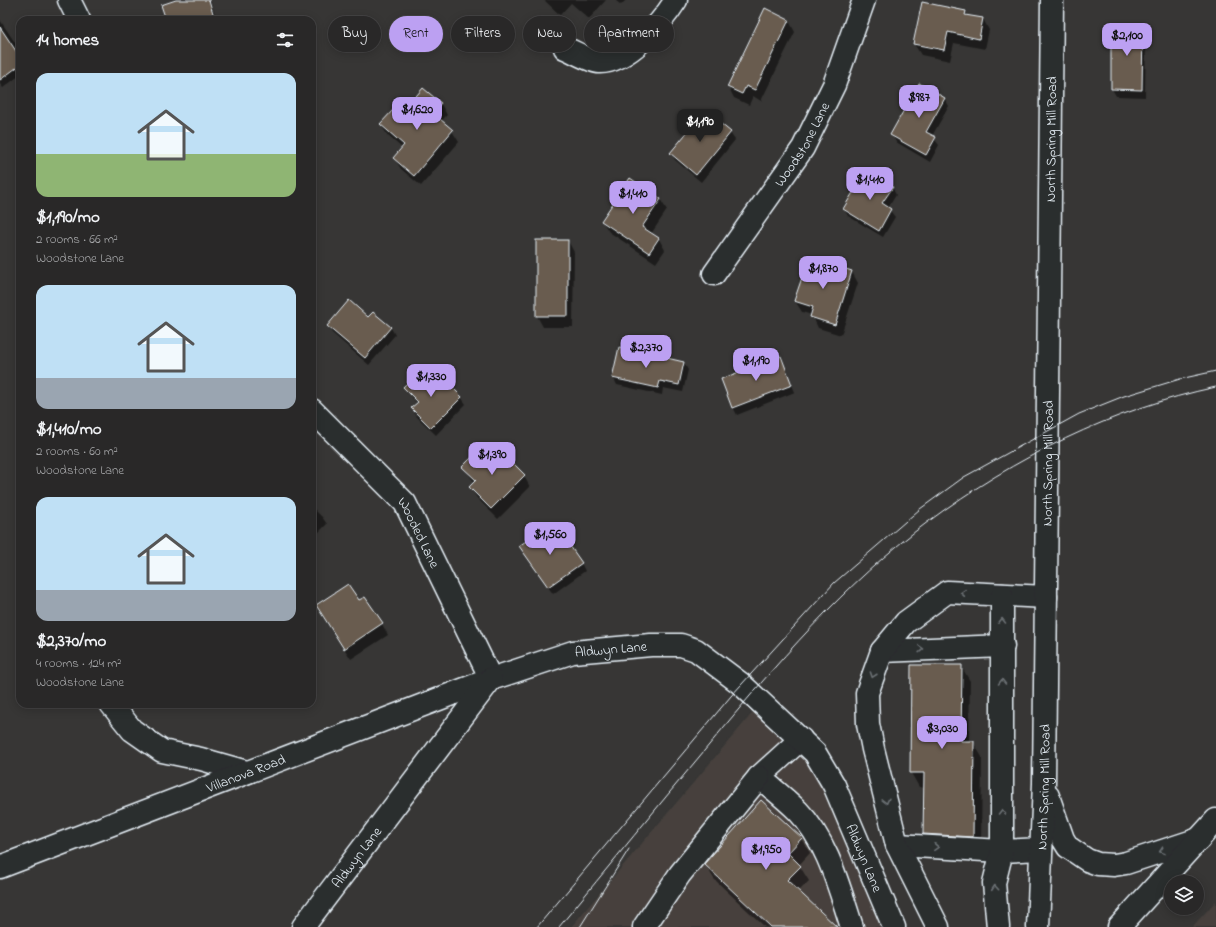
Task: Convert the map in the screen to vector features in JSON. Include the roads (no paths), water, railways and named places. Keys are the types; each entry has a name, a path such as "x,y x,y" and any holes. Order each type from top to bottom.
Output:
{"main road":[{"path":"69,0 77,16"},
{"path":"574,52 598,62 615,59 642,41 668,14 676,0"},
{"name":"Woodstone Lane","path":"714,274 803,148 834,84 864,0"},
{"name":"North Spring Mill Road","path":"1038,927 1044,783 1052,0"},
{"name":"Wooded Lane","path":"316,414 405,503 491,679"},
{"path":"938,927 897,845 868,724 867,693 882,651 906,622 946,592 1046,597"},
{"path":"998,927 994,883 1002,851 1002,595"},
{"name":"Aldwyn Lane","path":"303,927 491,679 573,652 651,645 681,645 696,650 720,666 816,752 834,785 894,927"},
{"path":"882,651 1002,646"},
{"name":"Villanova Road","path":"0,867 491,679"},
{"path":"114,708 132,730 162,751 201,758 247,772"},
{"path":"644,927 680,874 759,777 801,739"},
{"path":"759,777 799,812 822,845 837,880 852,927"},
{"path":"1044,783 1063,839 1068,847 1087,860 1098,864 1114,865 1126,863 1199,839"},
{"path":"1119,927 1216,821"},
{"path":"897,845 1002,851 1041,849"}],"tram line":[{"path":"537,927 731,696 834,583 920,509 964,477 1079,414 1124,396 1180,379 1216,371"},
{"path":"559,927 785,655 840,598 898,545 961,498 1030,457 1065,439 1102,422 1139,408 1177,396 1216,387"},
{"path":"580,927 629,849"}]}
